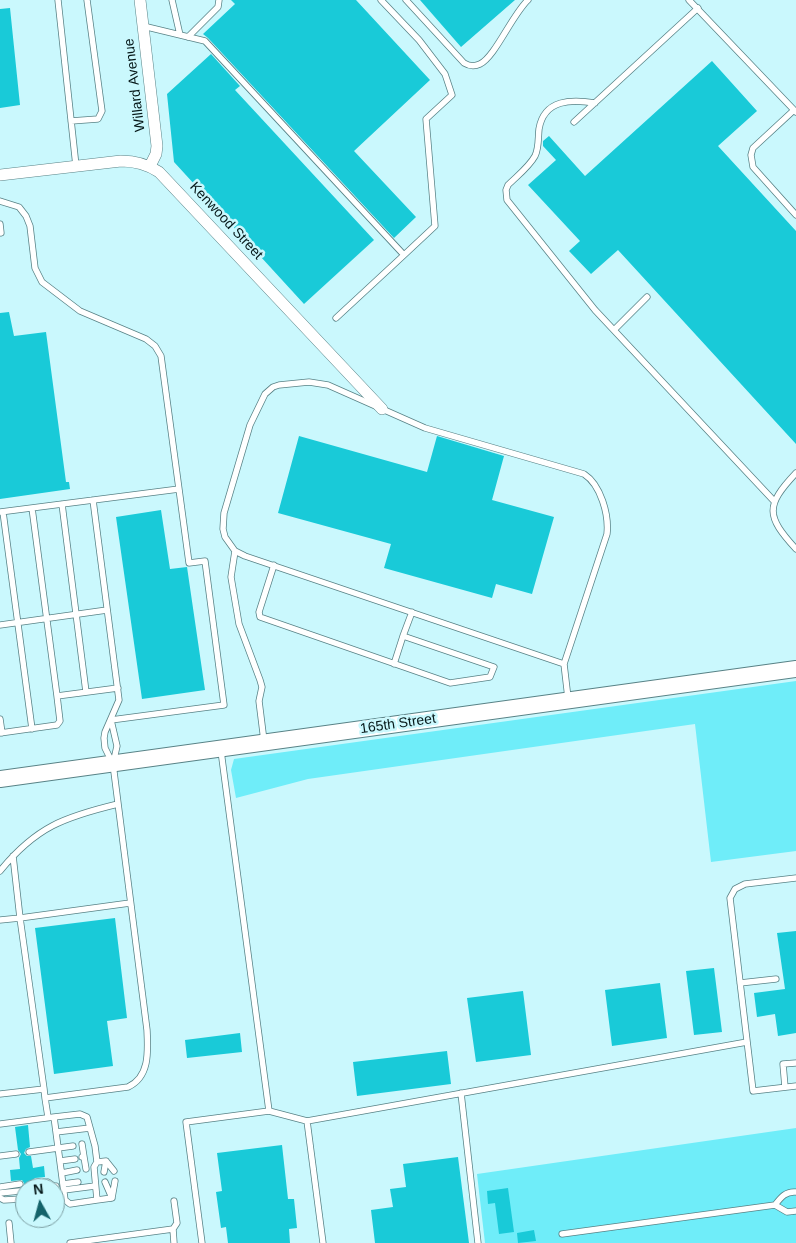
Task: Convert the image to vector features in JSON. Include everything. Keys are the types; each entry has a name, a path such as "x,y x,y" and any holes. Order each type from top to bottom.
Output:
{"main road":[{"name":"165th Street","path":"0,779 796,669"}],"street":[{"name":"Willard Avenue","path":"140,0 157,146 156,154 150,166"},
{"name":"Kenwood Street","path":"0,175 120,161 135,161 160,172 382,409"}],"lane":[{"path":"58,0 76,166"},
{"path":"71,121 98,119 102,111 87,0"},
{"path":"172,0 180,35"},
{"path":"188,36 218,8 219,0"},
{"path":"336,318 435,226 426,119 452,96 445,74 419,40 381,0"},
{"path":"406,0 464,63 470,66 476,66 486,60 515,14 528,0"},
{"path":"689,0 795,111 753,148 751,155 753,167 796,215"},
{"path":"574,122 698,8"},
{"path":"143,26 205,40 404,255"},
{"path":"595,103 568,101 558,104 549,110 541,122 536,154 508,185 506,190 507,200 589,302 774,501"},
{"path":"0,201 18,207 26,216 30,226 34,268 42,282 80,311 146,339 159,350 189,563 205,561 224,704 111,720"},
{"path":"0,224 1,233"},
{"path":"614,330 647,297"},
{"path":"564,664 235,551 222,529 224,513 250,425 265,394 279,385 317,382 328,385 425,428 584,474 593,482 607,515 607,534 564,664 568,700"},
{"path":"796,473 781,489 774,501 774,517 777,526 796,549"},
{"path":"32,729 2,512 179,489"},
{"path":"45,1098 128,1087 136,1084 147,1063 147,1030 113,764 105,748 104,738 119,700 93,500"},
{"path":"62,504 86,692"},
{"path":"0,719 1,733 57,725 60,721 32,508"},
{"path":"235,551 231,577 239,624 262,687 259,701 264,743"},
{"path":"274,565 259,612 260,618 450,683 490,677 494,666 403,636"},
{"path":"0,625 107,610"},
{"path":"394,664 412,612"},
{"path":"57,696 118,688"},
{"path":"111,720 117,746 113,764"},
{"path":"221,749 269,1111"},
{"path":"0,871 32,838 57,822 118,804"},
{"path":"13,856 45,1098 56,1132 62,1178"},
{"path":"796,878 745,884 735,888 730,898 753,1091 796,1086"},
{"path":"0,920 130,903"},
{"path":"740,983 776,980"},
{"path":"202,1243 186,1122 269,1111 307,1121 747,1042"},
{"path":"785,1087 783,1064 796,1062"},
{"path":"0,1094 44,1089"},
{"path":"461,1093 478,1243"},
{"path":"0,1124 80,1114 87,1117 94,1142 97,1200"},
{"path":"307,1121 322,1243"},
{"path":"56,1132 90,1128"},
{"path":"94,1142 81,1144 85,1169 106,1161"},
{"path":"29,1152 73,1146"},
{"path":"0,1156 16,1154"},
{"path":"60,1160 75,1159"},
{"path":"106,1161 114,1171"},
{"path":"104,1172 106,1161"},
{"path":"62,1173 77,1170"},
{"path":"86,1181 95,1183"},
{"path":"112,1198 116,1181"},
{"path":"65,1185 78,1182"},
{"path":"105,1182 112,1198"},
{"path":"65,1186 95,1183"},
{"path":"0,1187 20,1187 0,1193"},
{"path":"775,1205 784,1194 796,1192"},
{"path":"0,1198 4,1200 15,1199"},
{"path":"65,1200 70,1204 112,1198"},
{"path":"174,1201 177,1223 173,1229 174,1243"},
{"path":"562,1234 775,1205 787,1212 796,1211"},
{"path":"9,1223 11,1243"},
{"path":"70,1243 173,1229"}],"shaded area":[{"path":"796,681 796,851 711,862 695,724 308,779 236,798 231,770 234,759"},
{"path":"796,1128 796,1243 485,1243 477,1174"}],"building":[{"path":"231,0 356,0 430,80 354,151 416,217 394,238 203,34 235,4"},
{"path":"420,0 515,0 461,47"},
{"path":"10,8 20,105 0,108 0,9"},
{"path":"211,54 240,86 235,90 374,240 304,304 174,162 167,94"},
{"path":"712,61 757,111 718,146 796,231 796,444 618,250 591,274 569,251 580,241 528,185 556,160 543,146 543,141 549,136 585,176"},
{"path":"9,312 14,336 46,332 66,482 69,482 70,489 0,499 0,313"},
{"path":"299,436 427,472 437,436 504,456 492,500 554,517 532,594 496,584 492,598 384,568 391,544 278,513"},
{"path":"161,510 170,569 187,567 205,690 142,699 116,517"},
{"path":"115,918 127,1018 107,1021 113,1066 54,1074 35,928"},
{"path":"796,931 796,1033 778,1036 775,1014 757,1017 754,993 785,989 777,933"},
{"path":"714,968 722,1032 694,1035 686,971"},
{"path":"660,983 667,1038 612,1046 605,990"},
{"path":"523,991 531,1055 476,1062 467,998"},
{"path":"240,1033 242,1052 187,1058 185,1040"},
{"path":"447,1051 451,1084 357,1096 353,1062"},
{"path":"28,1125 30,1147 24,1153 27,1156 31,1156 33,1168 44,1166 45,1177 15,1178 15,1181 11,1181 10,1170 20,1169 19,1158 21,1154 18,1150 15,1127"},
{"path":"282,1145 288,1199 294,1199 297,1228 289,1229 290,1243 228,1243 226,1227 221,1228 216,1192 222,1191 217,1153"},
{"path":"458,1157 469,1243 375,1243 371,1210 393,1207 390,1189 406,1187 403,1164"},
{"path":"508,1188 514,1232 499,1234 495,1203 488,1204 487,1191"},
{"path":"534,1230 536,1241 518,1243 517,1233"}]}
